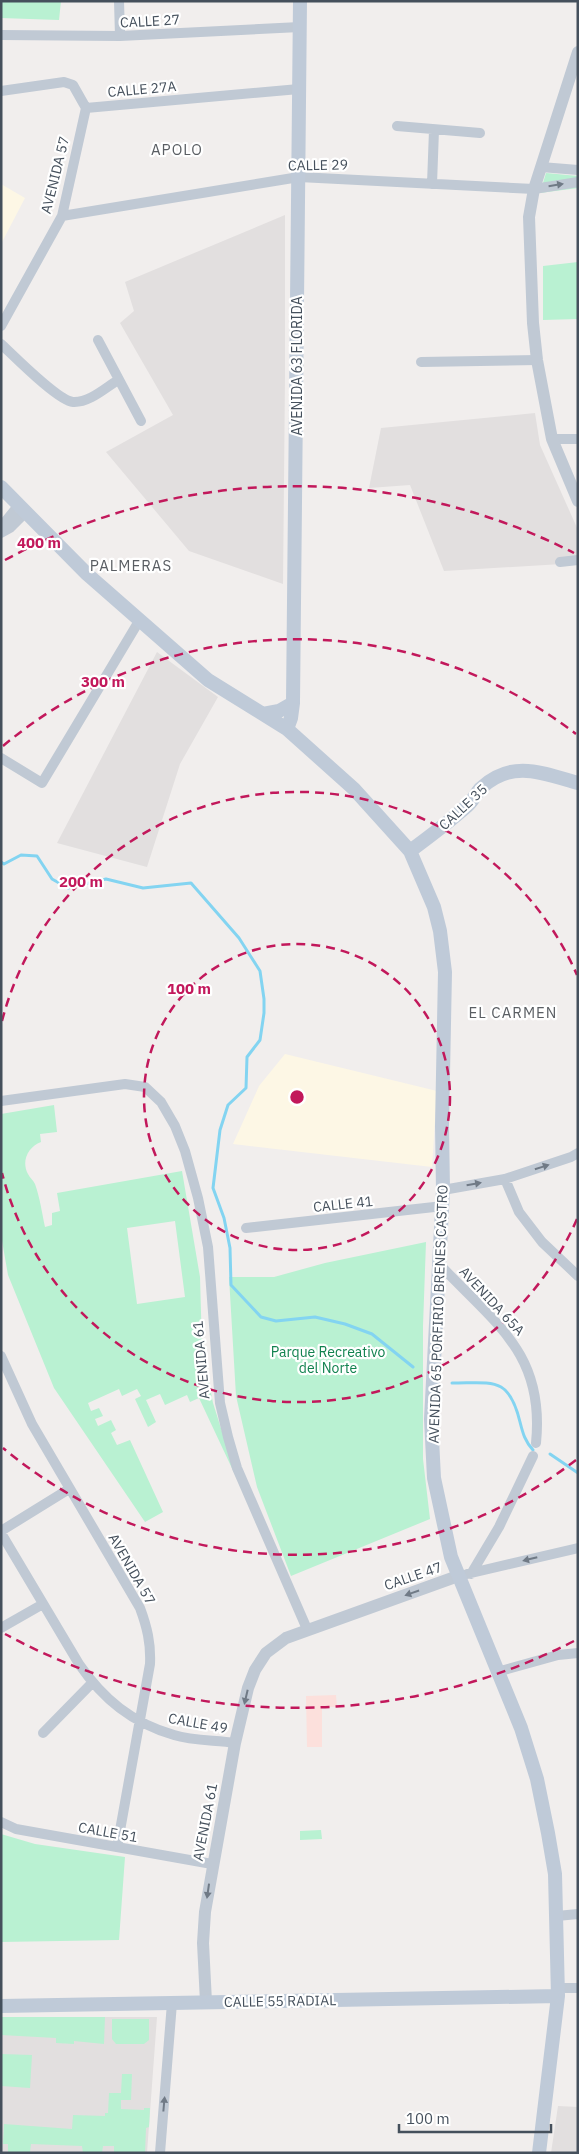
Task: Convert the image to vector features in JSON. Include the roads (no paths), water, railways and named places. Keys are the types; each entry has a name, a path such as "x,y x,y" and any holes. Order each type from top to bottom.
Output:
{"main road":[{"name":"AVENIDA 63 FLORIDA","path":"287,729 291,718 292,703 300,1"},
{"name":"AVENIDA 65 PORFIRIO BRENES CASTRO","path":"1,487 87,574 139,621 208,680 287,729 354,789 410,851 434,906 445,963 444,1190 431,1419 434,1478 451,1557 464,1575 497,1672 521,1728 537,1779 555,1874 558,1992 540,2153"},
{"path":"263,714 279,711 292,703"},
{"name":"CALLE 35","path":"410,851 470,804 480,789 504,773 529,770 578,783"},
{"name":"CALLE 55 RADIAL","path":"1,2006 558,1992"}],"street":[{"path":"119,1 120,36"},
{"name":"CALLE 27","path":"1,35 120,36 300,27"},
{"path":"578,52 534,189 529,218 533,323 537,360 552,439 578,501"},
{"path":"1,91 64,82 73,85 86,108"},
{"name":"CALLE 27A","path":"86,108 299,89"},
{"name":"AVENIDA 57","path":"1,326 62,216 86,108"},
{"path":"397,126 480,133"},
{"path":"432,184 434,130"},
{"path":"541,167 578,170"},
{"name":"CALLE 29","path":"62,216 298,177 534,189 578,182"},
{"path":"98,340 141,421"},
{"path":"1,344 59,395 73,402 90,398 118,380"},
{"path":"421,362 537,360"},
{"path":"552,439 578,439"},
{"path":"1,527 22,509"},
{"path":"1,533 10,528 22,509"},
{"path":"560,562 578,560"},
{"path":"1,758 42,783 139,621"},
{"name":"AVENIDA 61","path":"1,1100 125,1084 145,1088 161,1102 175,1126 185,1152 198,1198 208,1247 220,1403 228,1437 237,1468 308,1629"},
{"path":"444,1190 505,1179 578,1153"},
{"path":"505,1179 519,1212 542,1242 578,1276"},
{"name":"CALLE 41","path":"246,1228 443,1206"},
{"name":"AVENIDA 65A","path":"440,1265 512,1341 525,1361 538,1406 536,1443"},
{"name":"AVENIDA 57","path":"1,1356 32,1424 140,1608 147,1626 150,1664 138,1722 117,1847"},
{"path":"464,1575 499,1527 533,1456"},
{"path":"1,1532 69,1489"},
{"name":"CALLE 49","path":"1,1532 92,1683 114,1704 138,1722 175,1736 236,1743"},
{"name":"CALLE 47","path":"266,1653 286,1638 308,1629 464,1575 578,1548"},
{"path":"1,1628 43,1604"},
{"name":"AVENIDA 61","path":"206,2002 205,1912 212,1864 248,1688 255,1670 266,1653"},
{"path":"497,1672 558,1655 578,1653"},
{"path":"43,1733 92,1683"},
{"name":"CALLE 51","path":"1,1822 16,1829 212,1864"},
{"path":"557,1916 578,1914"},
{"path":"558,1992 578,1988"},
{"path":"160,2153 172,2003"}],"waterway":[{"path":"1,862 4,864 21,855 37,856 52,879 68,888 106,879 143,888 191,883 239,938 260,971 264,1013 260,1040 247,1057 246,1088 228,1105 220,1130 213,1188 224,1218 230,1248 231,1285 261,1317 276,1321 315,1317 345,1324 372,1334 413,1367"},
{"path":"452,1383 489,1383 504,1389 516,1407 525,1437 533,1450"},
{"path":"550,1454 578,1473"}],"district":[{"name":"APOLO","path":"177,150"},
{"name":"PALMERAS","path":"131,566"},
{"name":"EL CARMEN","path":"513,1013"}],"park label":[{"name":"Parque Recreativo del Norte","path":"328,1360"}]}
